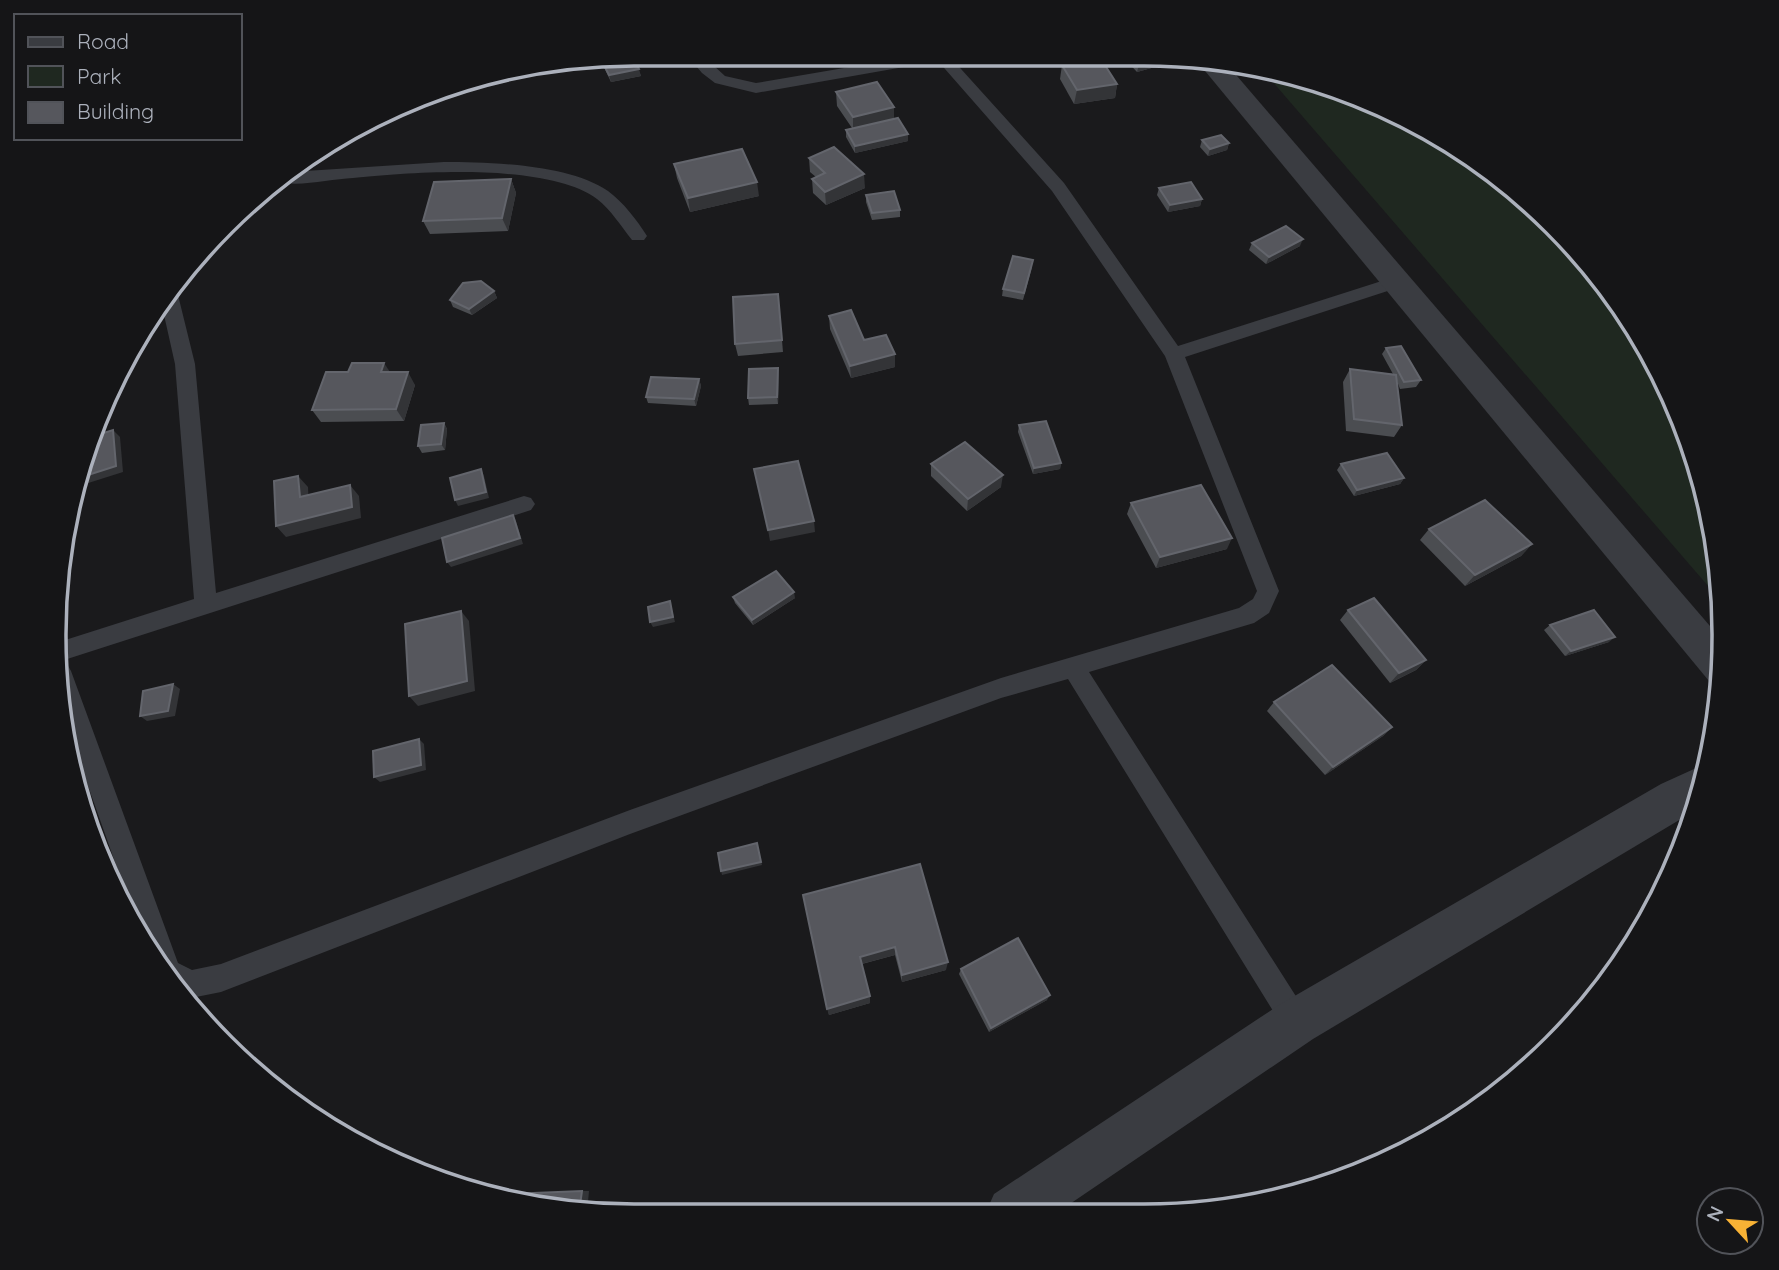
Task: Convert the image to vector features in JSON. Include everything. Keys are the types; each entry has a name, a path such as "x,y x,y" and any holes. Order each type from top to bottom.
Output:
{"street":[{"path":"1219,71 1712,656"},
{"path":"1024,1204 1296,1022 1690,791"}],"lane":[{"path":"702,66 709,75 726,84 756,88 882,66"},
{"path":"183,980 191,984 221,978 630,822 1001,688 1246,616 1261,606 1268,591 1174,354 1058,187 954,66"},
{"path":"298,177 484,168 554,176 601,193 638,236"},
{"path":"1174,354 1397,282"},
{"path":"172,306 186,364 206,604"},
{"path":"67,649 524,504"},
{"path":"1073,667 1296,1022"},
{"path":"71,703 157,942"}],"green space":[{"path":"1272,81 1362,110 1395,125 1460,162 1519,208 1571,260 1617,319 1654,384 1669,417 1682,452 1702,524 1710,589"}],"building":[{"path":"638,66 639,69 609,75 605,68"},
{"path":"1063,66 1105,66 1117,84 1077,90"},
{"path":"877,82 894,107 853,117 836,92"},
{"path":"898,118 908,134 855,146 846,130"},
{"path":"1221,135 1229,143 1210,149 1202,140"},
{"path":"834,147 864,174 825,192 812,179 825,173 809,158"},
{"path":"742,149 757,182 688,198 674,164"},
{"path":"511,179 502,218 423,221 434,182"},
{"path":"1191,182 1202,199 1170,205 1159,188"},
{"path":"894,191 900,210 872,213 866,195"},
{"path":"1286,226 1303,239 1269,257 1252,243"},
{"path":"1013,256 1033,260 1024,293 1003,289"},
{"path":"481,281 494,291 469,309 450,300 463,283"},
{"path":"778,294 782,340 735,344 733,297"},
{"path":"851,310 864,340 886,335 895,354 850,366 829,316"},
{"path":"1401,346 1421,380 1404,382 1386,348"},
{"path":"352,363 384,363 381,372 408,372 396,409 312,410 326,372 348,372"},
{"path":"778,368 777,397 748,398 749,369"},
{"path":"1350,369 1396,375 1402,425 1354,419"},
{"path":"651,377 699,379 694,399 646,397"},
{"path":"1046,421 1061,463 1034,468 1019,425"},
{"path":"444,423 441,444 418,446 421,425"},
{"path":"113,430 116,466 90,474 97,452 104,433"},
{"path":"965,442 1003,475 968,499 931,464"},
{"path":"1387,453 1404,478 1357,490 1341,464"},
{"path":"798,461 814,521 768,530 754,469"},
{"path":"481,469 486,492 455,500 450,478"},
{"path":"298,476 300,497 350,485 352,507 276,526 274,481"},
{"path":"1201,485 1232,538 1160,557 1131,503"},
{"path":"1485,500 1532,544 1475,575 1429,529"},
{"path":"513,515 520,538 447,562 442,538"},
{"path":"776,571 794,592 752,620 733,597"},
{"path":"1374,598 1426,660 1399,673 1348,610"},
{"path":"670,601 673,617 650,622 648,607"},
{"path":"1594,610 1615,637 1571,651 1550,625"},
{"path":"461,611 467,681 409,696 405,624"},
{"path":"1332,665 1392,727 1333,767 1274,702"},
{"path":"173,684 168,711 140,716 143,691"},
{"path":"419,739 421,765 374,777 373,751"},
{"path":"757,843 761,862 721,871 718,853"},
{"path":"920,864 948,962 902,975 895,947 860,957 870,996 827,1009 803,895"},
{"path":"1018,938 1050,995 991,1028 961,969"},
{"path":"582,1191 581,1201 526,1193"}]}
